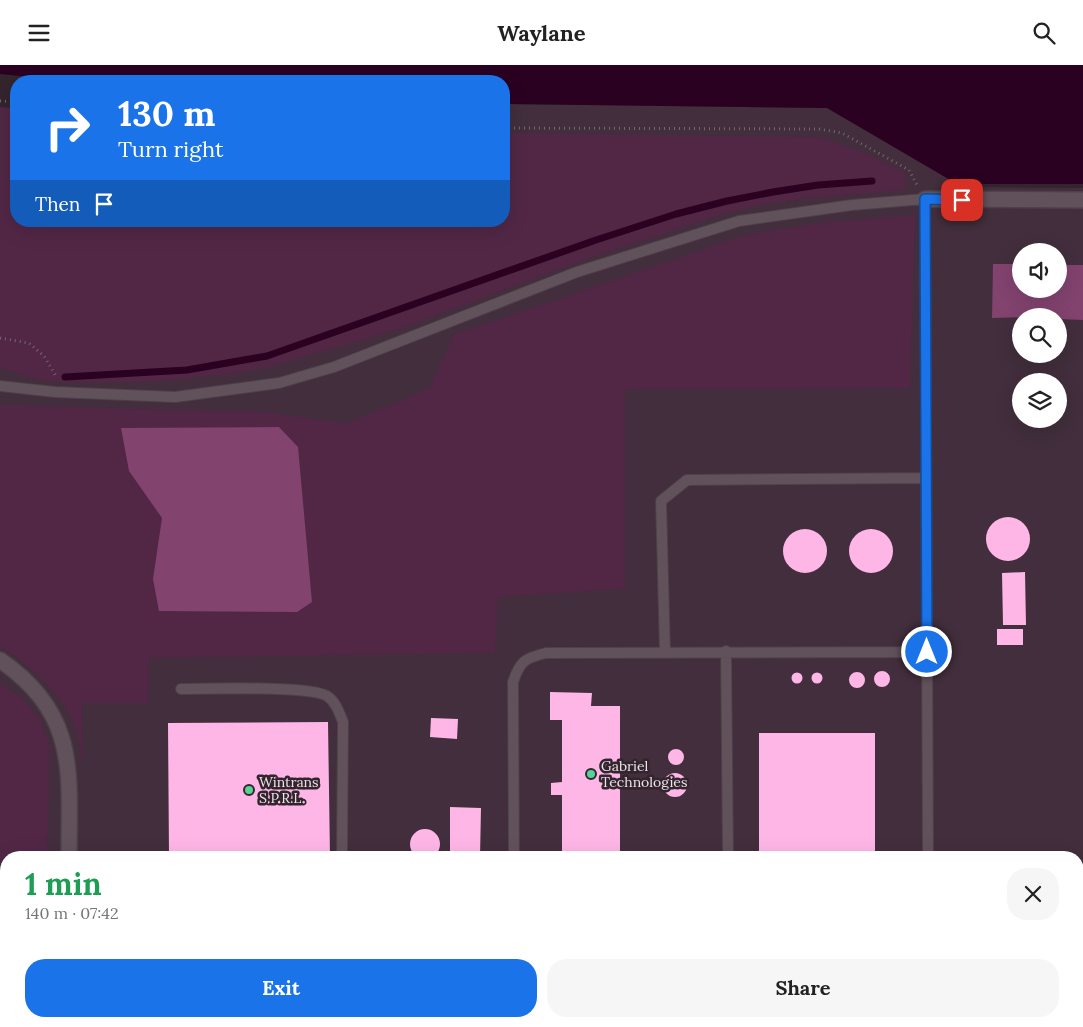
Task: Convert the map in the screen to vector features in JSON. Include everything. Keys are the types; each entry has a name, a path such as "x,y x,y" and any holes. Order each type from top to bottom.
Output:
{"street":[{"path":"925,199 1083,200"},
{"path":"0,660 40,694 59,727 69,763 69,851"}],"lane":[{"path":"0,386 55,392 175,397 279,383 334,367 577,271 740,221 852,205 925,199 928,851"},
{"path":"665,652 661,501 687,480 926,477"},
{"path":"514,851 513,682 517,668 527,657 546,653 726,651 927,652"},
{"path":"726,651 728,851"},
{"path":"182,689 303,690 326,695 335,703 343,722 342,851"}],"path":[{"path":"510,128 627,130 819,129 842,133 909,170 925,199"},
{"path":"0,338 29,343 44,356 56,375 55,392"}],"shaded area":[{"path":"0,65 1083,65 1083,184 957,184 827,108 510,104 510,75 0,74"},
{"path":"510,104 827,108 973,187 1083,188 1083,851 0,851 0,304 15,227 510,227"},
{"path":"0,107 10,108 10,227 510,227 510,133 821,137 867,154 906,173 905,190 795,200 724,214 595,256 397,330 266,368 231,374 156,382 47,382 0,368"},
{"path":"915,215 910,388 625,389 625,589 498,597 495,653 149,658 148,703 82,703 83,767 78,736 66,708 47,684 0,646 0,405 264,412 347,423 430,388 453,335 745,235 826,222"},
{"path":"993,264 1012,264 1012,298 1067,298 1067,265 1083,265 1083,320 1067,319 1067,308 1012,308 1012,317 992,318"},
{"path":"279,427 298,447 312,602 297,612 159,611 153,579 162,518 129,471 121,428"},
{"path":"0,683 22,698 41,721 50,748 47,851 0,851"}],"building":[{"path":"1004,517 1012,517 1024,523 1030,539 1024,555 1012,561 1004,561 992,555 986,543 986,535 992,523"},
{"path":"801,529 809,529 821,535 827,551 821,567 809,573 801,573 789,567 783,555 783,547 789,535"},
{"path":"867,529 875,529 887,535 893,551 887,567 875,573 867,573 855,567 849,555 849,547 855,535"},
{"path":"1025,572 1026,625 1003,625 1002,573"},
{"path":"997,629 1023,629 1023,645 997,645"},
{"path":"882,671 888,673 890,679 888,685 882,687 876,685 874,679 876,673"},
{"path":"857,672 865,680 857,688 849,680"},
{"path":"795,673 799,673 802,678 801,682 795,683 792,680 792,676"},
{"path":"815,673 819,673 822,678 821,682 815,683 812,680 812,676"},
{"name":"Gabriel Technologies","path":"550,692 592,693 591,706 620,706 620,851 562,851 562,795 551,795 551,783 562,782 562,720 550,720"},
{"path":"431,718 458,719 457,739 430,737"},
{"name":"Wintrans S.P.R.L.","path":"328,722 330,851 169,851 168,723"},
{"path":"759,733 875,733 875,851 759,851"},
{"path":"676,749 684,757 676,765 668,757"},
{"path":"675,773 684,776 687,785 684,794 675,797 666,794 663,785 666,776"},
{"path":"450,807 481,808 480,851 450,851"},
{"path":"419,830 431,830 439,838 438,851 411,850 411,838"}],"waterway":[{"path":"65,377 187,370 267,356 596,240 676,214 773,192 818,185 872,181"}],"place":[{"name":"Gabriel Technologies","path":"591,774"},
{"name":"Wintrans S.P.R.L.","path":"249,790"}],"route":[{"path":"927,652 925,199 962,200"}]}
